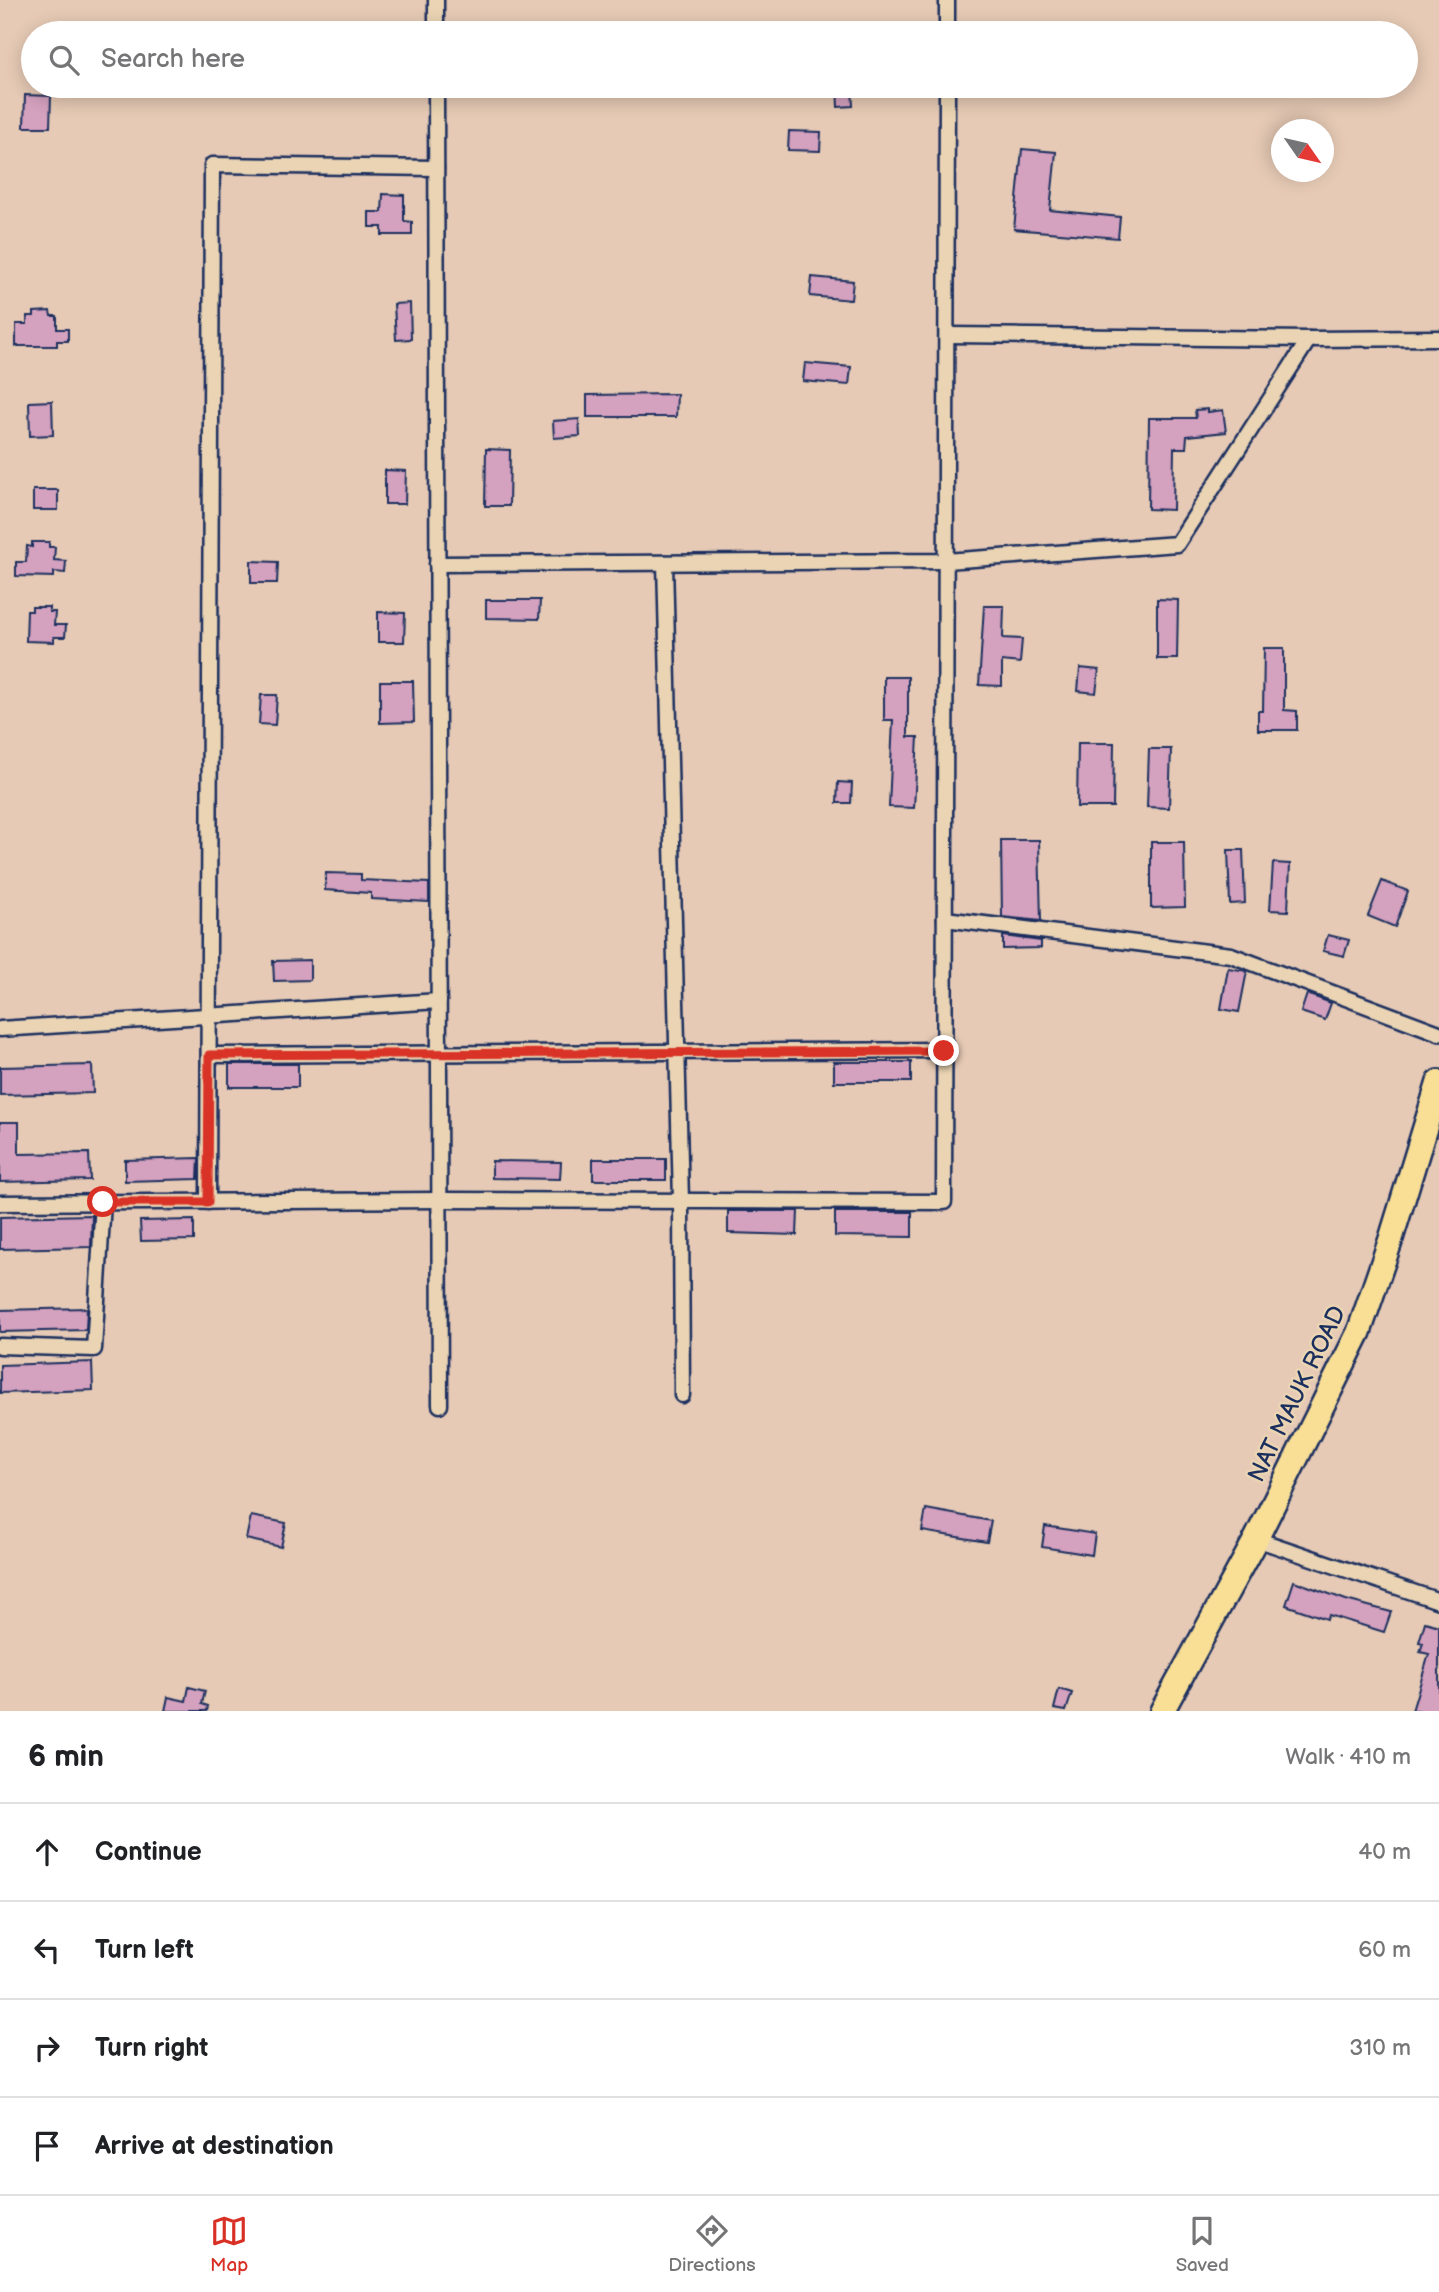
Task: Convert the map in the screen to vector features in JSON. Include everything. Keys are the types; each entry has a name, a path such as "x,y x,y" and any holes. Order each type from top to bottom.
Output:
{"highway":[{"name":"NAT MAUK ROAD","path":"1162,1711 1256,1539 1359,1332 1439,1082"}],"street":[{"path":"436,0 436,21"},
{"path":"947,0 947,21"},
{"path":"436,98 440,1405"},
{"path":"0,1203 440,1200 944,1202 947,98"},
{"path":"208,1202 212,165 436,168"},
{"path":"947,335 1439,338"},
{"path":"438,564 946,561 1177,544 1309,339"},
{"path":"665,563 681,1201 682,1395"},
{"path":"945,919 1231,955 1439,1033"},
{"path":"0,1029 439,1001"},
{"path":"209,1055 944,1051"},
{"path":"0,1346 94,1349 103,1202"},
{"path":"1256,1539 1439,1601"}],"building":[{"path":"25,98 51,98 50,127 24,127"},
{"path":"838,98 853,98 853,106 838,107"},
{"path":"789,131 821,132 820,151 788,150"},
{"path":"1022,149 1056,152 1050,210 1120,217 1118,238 1014,229"},
{"path":"383,194 404,195 404,221 412,222 412,235 382,235 382,227 369,227 369,212 382,212"},
{"path":"812,277 853,281 851,300 810,296"},
{"path":"410,303 411,339 396,340 394,304"},
{"path":"50,311 51,316 57,316 57,329 68,329 68,341 57,341 57,346 16,346 16,324 27,324 27,316 34,316 34,312"},
{"path":"805,363 851,367 849,385 803,381"},
{"path":"677,394 676,417 587,417 587,395"},
{"path":"52,401 53,435 30,436 29,402"},
{"path":"1208,409 1208,412 1223,410 1226,432 1187,436 1186,448 1174,448 1173,510 1148,509 1149,418 1196,418 1195,410"},
{"path":"579,419 580,436 554,438 553,421"},
{"path":"486,449 510,450 509,506 485,506"},
{"path":"385,470 406,471 405,504 385,504"},
{"path":"33,490 58,490 58,510 33,510"},
{"path":"32,542 49,542 49,547 55,547 54,560 66,561 65,573 54,572 54,577 16,576 16,562 26,562 27,546 32,547"},
{"path":"251,561 278,562 277,583 251,583"},
{"path":"1157,599 1178,600 1177,659 1157,659"},
{"path":"486,600 540,600 539,619 486,618"},
{"path":"984,606 1004,606 1003,638 1022,639 1020,663 1002,661 1002,686 979,685"},
{"path":"32,607 49,607 49,612 55,612 54,625 66,625 65,637 54,637 54,642 26,641 27,611 32,611"},
{"path":"378,612 405,613 404,642 378,642"},
{"path":"1264,648 1284,648 1284,710 1297,711 1297,730 1258,730 1258,711 1263,711"},
{"path":"1080,668 1099,670 1096,693 1078,691"},
{"path":"884,677 908,677 908,737 918,737 914,808 889,807 893,720 884,720"},
{"path":"380,681 413,681 414,722 380,723"},
{"path":"261,695 277,695 275,725 259,724"},
{"path":"1078,743 1114,743 1113,807 1077,807"},
{"path":"1149,749 1171,749 1169,808 1147,807"},
{"path":"838,782 852,783 851,803 837,803"},
{"path":"1001,840 1039,840 1041,921 1002,917"},
{"path":"1151,842 1184,842 1185,907 1151,908"},
{"path":"1228,850 1243,850 1245,903 1230,904"},
{"path":"1273,863 1290,864 1288,911 1270,910"},
{"path":"326,873 361,874 361,880 429,883 429,902 371,899 371,893 325,890"},
{"path":"1382,881 1408,891 1395,927 1368,916"},
{"path":"1328,935 1349,940 1344,956 1323,951"},
{"path":"1003,936 1041,941 1041,948 1003,949"},
{"path":"310,960 310,980 274,981 273,961"},
{"path":"1228,968 1247,971 1239,1012 1221,1009"},
{"path":"1307,994 1331,1003 1325,1020 1301,1012"},
{"path":"834,1062 911,1062 911,1082 834,1082"},
{"path":"229,1064 298,1064 298,1087 229,1087"},
{"path":"92,1065 93,1093 0,1095 0,1067"},
{"path":"0,1122 19,1122 19,1154 89,1153 90,1180 0,1182"},
{"path":"199,1158 198,1179 125,1181 125,1160"},
{"path":"593,1159 666,1159 666,1180 593,1180"},
{"path":"492,1161 561,1162 560,1179 492,1178"},
{"path":"728,1211 798,1211 797,1235 728,1233"},
{"path":"835,1212 912,1212 912,1237 835,1236"},
{"path":"92,1215 91,1247 0,1249 0,1217"},
{"path":"194,1220 194,1240 141,1241 140,1221"},
{"path":"87,1308 86,1330 0,1332 0,1310"},
{"path":"92,1362 93,1390 0,1393 0,1365"},
{"path":"926,1509 991,1521 987,1542 922,1531"},
{"path":"251,1516 286,1523 281,1547 246,1539"},
{"path":"1045,1526 1095,1534 1092,1555 1042,1547"},
{"path":"1294,1581 1346,1600 1391,1612 1384,1632 1329,1615 1327,1619 1286,1605"},
{"path":"1425,1622 1439,1626 1439,1704 1437,1711 1412,1711 1429,1654 1420,1652 1423,1643 1419,1642"},
{"path":"189,1687 205,1691 202,1704 208,1706 207,1711 165,1711 168,1697 186,1701"},
{"path":"1059,1689 1072,1693 1066,1711 1054,1709"}],"route":[{"path":"103,1202 208,1202 209,1055 944,1051"}]}
